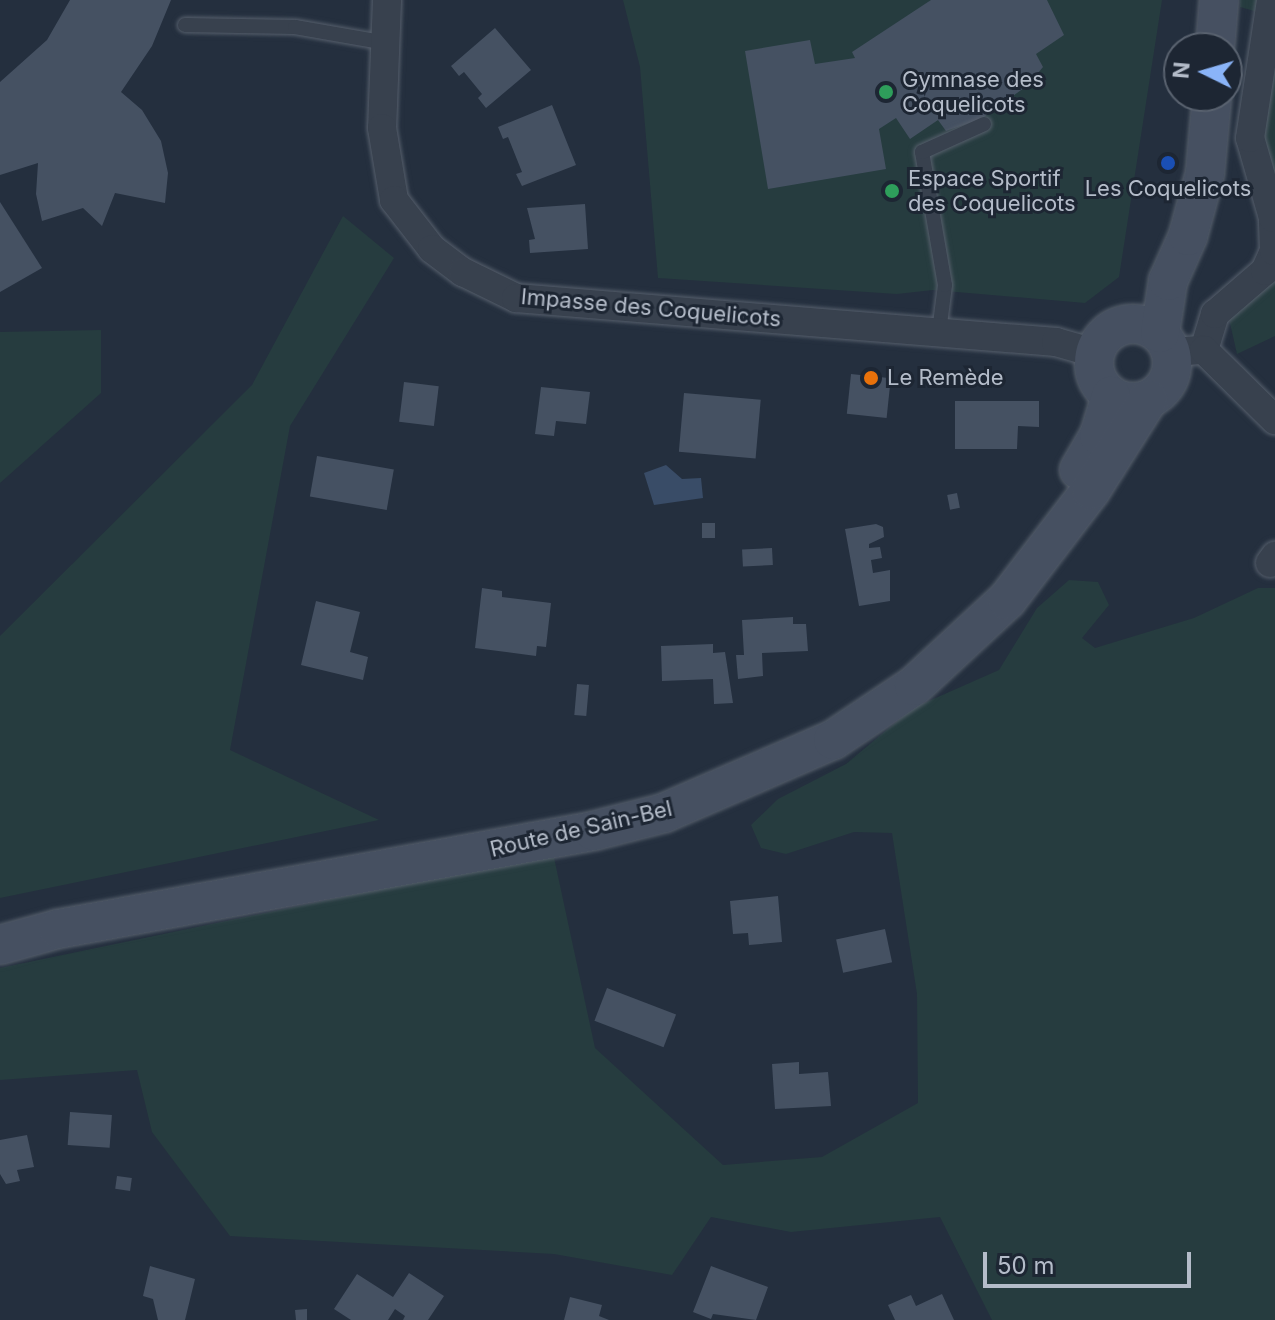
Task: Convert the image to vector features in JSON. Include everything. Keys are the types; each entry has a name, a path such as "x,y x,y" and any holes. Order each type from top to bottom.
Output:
{"main road":[{"path":"1197,32 1199,0"},
{"path":"1216,32 1219,0"},
{"path":"1165,340 1190,112"},
{"path":"1165,340 1106,334 1095,353 1095,372 1111,396 1136,403 1148,400 1170,379 1165,340 1168,281 1188,236 1205,173 1211,112"},
{"name":"Route de Sain-Bel","path":"0,920 600,809 744,763 827,719 954,623 1012,564 1072,483 1099,436 1111,396"},
{"name":"Route de Sain-Bel","path":"0,945 58,929 593,831 664,813 807,753 914,686 1007,600 1082,503 1148,400"}],"street":[{"name":"Impasse des Coquelicots","path":"387,0 382,128 394,200 432,249 463,272 516,298 1056,342 1095,353"},
{"path":"1271,0 1250,138 1273,218 1274,251 1265,271 1215,314 1165,340 1275,420"}],"lane":[{"path":"185,25 295,27 387,43"},
{"path":"939,332 945,285 922,152 984,124"}],"green space":[{"name":"Espace Sportif des Coquelicots","path":"623,0 1162,0 1119,277 1085,303 933,290 897,294 658,278 640,67"},
{"path":"1240,0 1275,0 1275,336 1237,354 1225,301 1265,271 1250,138 1268,15 1240,7"},
{"path":"343,216 394,258 290,426 230,750 379,820 0,898 0,636 252,385"},
{"path":"101,330 101,393 0,483 0,332"},
{"path":"1069,580 1098,582 1109,605 1082,638 1095,648 1194,618 1258,588 1275,588 1275,1320 992,1320 940,1217 791,1232 711,1217 672,1275 554,1254 230,1236 152,1132 137,1070 0,1080 0,968 553,853 595,1048 723,1165 822,1157 918,1103 917,994 892,833 854,832 786,854 761,848 751,825 778,799 846,764 913,708 999,670 1037,608"}],"water":[{"path":"666,465 682,479 701,478 703,498 654,505 644,473"}],"building":[{"path":"70,0 171,0 152,46 121,92 142,110 161,141 168,173 165,203 115,193 102,226 83,208 42,221 36,194 38,163 0,175 0,82 47,40"},
{"name":"Gymnase des Coquelicots","path":"931,0 1047,0 1064,35 1036,54 1043,67 1028,85 981,119 946,131 938,120 910,139 896,118 879,129 886,169 768,189 745,51 810,40 815,64 855,58 852,52"},
{"path":"495,28 531,70 486,108 478,98 482,94 464,72 459,76 451,66"},
{"path":"552,105 576,165 522,186 516,174 522,172 508,137 503,139 498,127"},
{"path":"0,202 42,268 0,292"},
{"path":"585,204 588,249 530,253 529,240 535,239 527,208"},
{"path":"851,374 891,378 887,418 847,414"},
{"path":"404,382 439,386 434,426 399,422"},
{"path":"541,387 590,392 586,424 556,421 554,436 535,434"},
{"path":"684,393 761,400 756,458 679,452"},
{"path":"955,401 1039,401 1039,427 1018,426 1017,449 955,449"},
{"path":"317,456 394,470 387,510 310,496"},
{"path":"957,493 960,508 950,510 947,495"},
{"path":"702,523 715,523 715,538 702,538"},
{"path":"876,524 883,527 884,537 869,544 869,548 880,547 882,558 871,560 873,573 890,570 890,601 859,606 845,529"},
{"path":"772,548 773,565 743,567 742,550"},
{"path":"482,588 502,591 502,597 551,603 546,647 537,646 536,656 475,648"},
{"path":"316,601 360,612 350,652 368,657 363,680 301,665"},
{"path":"793,617 793,624 806,624 808,651 762,653 763,676 738,679 736,655 744,655 742,620"},
{"path":"713,644 713,653 725,652 733,703 714,704 713,679 662,681 661,646"},
{"path":"577,684 589,685 586,716 574,715"},
{"path":"778,896 782,942 749,945 748,933 733,934 730,901"},
{"path":"885,929 892,962 843,973 836,939"},
{"path":"607,988 676,1015 664,1047 594,1021"},
{"path":"799,1062 799,1074 828,1072 831,1106 775,1109 772,1064"},
{"path":"70,1112 112,1115 110,1148 68,1145"},
{"path":"27,1135 34,1167 17,1170 20,1181 6,1184 0,1174 0,1140"},
{"path":"117,1176 132,1178 130,1191 115,1189"},
{"path":"150,1266 195,1279 185,1320 158,1320 153,1299 143,1296"},
{"path":"711,1266 768,1287 756,1320 713,1314 711,1319 693,1312"},
{"path":"409,1273 444,1296 428,1320 403,1320 405,1316 395,1309 388,1320 351,1320 334,1309 357,1274 393,1297"},
{"path":"942,1294 954,1320 895,1320 888,1305 911,1295 916,1306"},
{"path":"570,1297 602,1305 599,1316 609,1320 564,1320"},
{"path":"307,1309 307,1320 296,1320 295,1310"}],"place":[{"name":"Gymnase des Coquelicots","path":"886,92"},
{"name":"Les Coquelicots","path":"1168,163"},
{"name":"Espace Sportif des Coquelicots","path":"892,191"},
{"name":"Le Remède","path":"871,378"}]}
